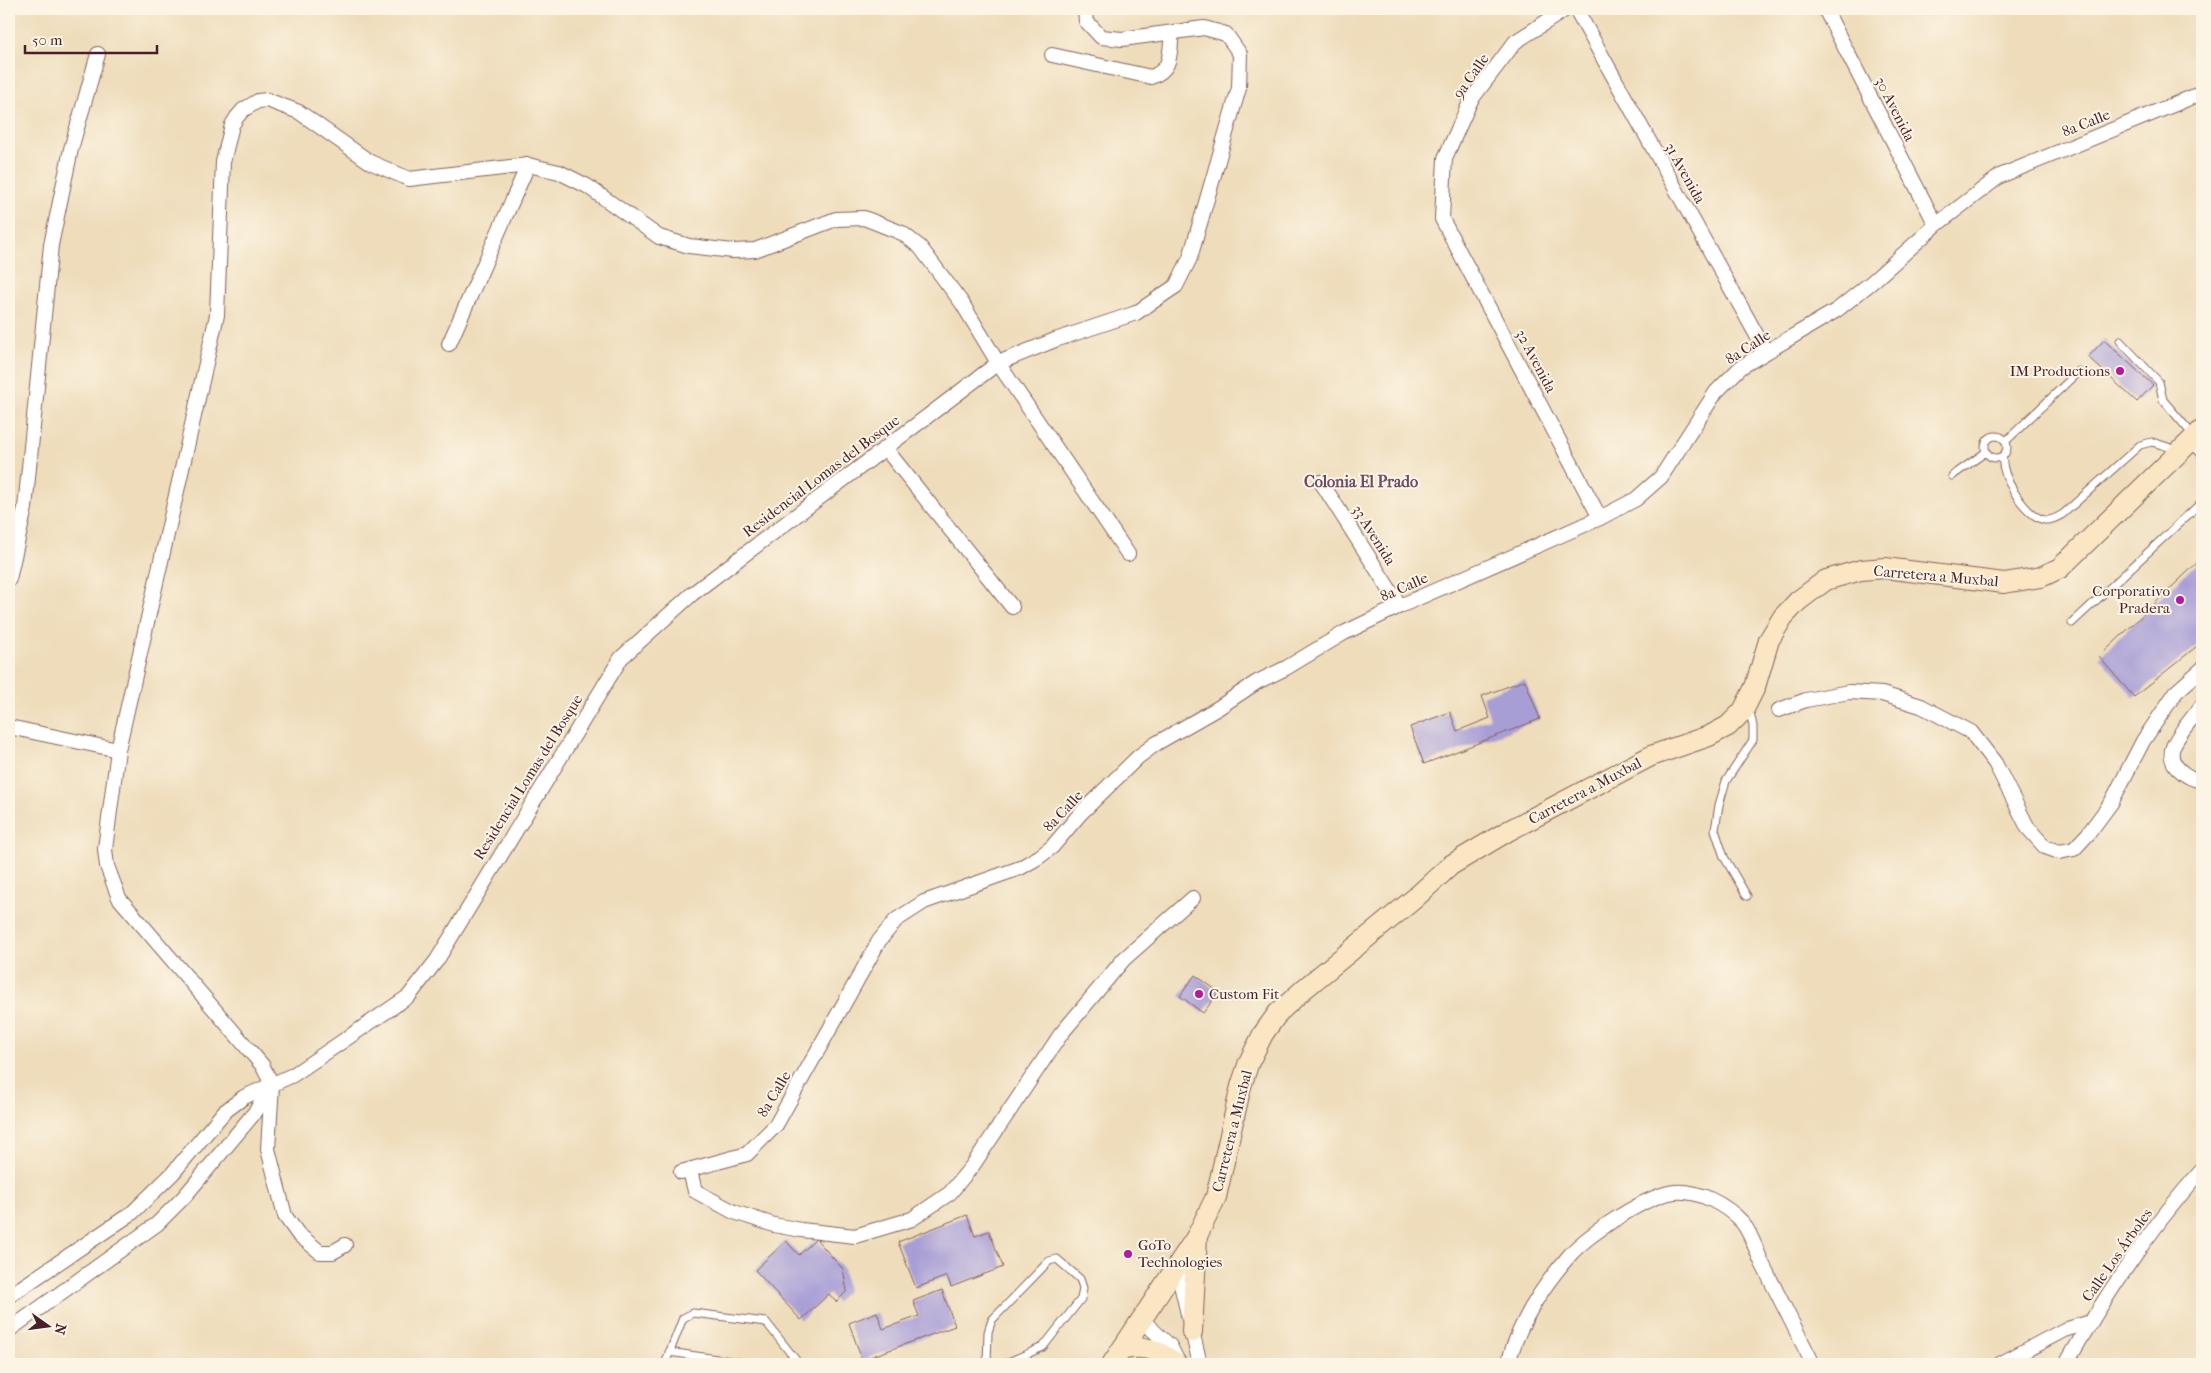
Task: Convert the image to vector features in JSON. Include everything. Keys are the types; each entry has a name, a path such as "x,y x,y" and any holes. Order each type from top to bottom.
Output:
{"main road":[{"name":"Carretera a Muxbal","path":"1118,1357 1198,1236 1216,1197 1249,1062 1263,1034 1278,1014 1451,865 1508,831 1651,756 1709,736 1728,726 1743,711 1755,687 1769,640 1782,617 1798,601 1826,580 1861,570 1885,568 2004,582 2041,577 2060,568 2194,443"},
{"path":"1192,1332 1198,1236"},
{"path":"1118,1357 1142,1346 1178,1364"}],"street":[{"name":"Residencial Lomas del Bosque","path":"9,1296 132,1213 172,1174 224,1112 244,1097 292,1075 410,996 437,960 621,658 692,594 998,363 1055,340 1136,313 1176,286 1190,258 1239,88 1240,54 1226,34 1204,28 1122,39 1101,37 1086,21 1085,9"},
{"name":"9a Calle","path":"1442,219 1445,158 1471,100 1515,42 1566,9"},
{"name":"31 Avenida","path":"1576,9 1766,352"},
{"name":"30 Avenida","path":"1825,9 1936,225"},
{"path":"1052,55 1151,77 1161,73 1167,66 1172,33"},
{"path":"9,579 25,508 51,245 71,149 98,54"},
{"name":"8a Calle","path":"1193,898 1124,959 1061,1034 973,1165 950,1193 912,1220 855,1236 774,1225 734,1212 695,1192 686,1171 747,1154 776,1126 879,941 896,920 924,902 1020,868 1039,857 1052,847 1080,814 1126,768 1157,743 1344,633 1400,606 1600,518 1636,499 1661,478 1716,392 1741,368 1837,310 1872,282 1936,225 2000,176 2202,93"},
{"path":"346,1245 333,1252 320,1252 298,1234 285,1216 268,1149 272,1084 262,1065 129,912 111,883 106,866 105,849 118,750 217,315 223,162 232,125 237,117 250,105 267,100 300,112 370,162 408,178 528,165 559,172 587,186 659,237 689,246 733,251 755,250 836,219 864,218 902,233 920,247 962,303 998,363 1128,554"},
{"path":"448,344 528,165"},
{"name":"32 Avenida","path":"1442,219 1600,518"},
{"path":"885,448 1012,607"},
{"name":"33 Avenida","path":"1321,482 1400,606"},
{"path":"1779,710 1806,700 1849,692 1882,694 1921,706 1963,727 1971,732 1995,763 2028,828 2045,847 2060,852 2074,849 2088,834 2111,803 2143,741 2176,692 2202,669"},
{"path":"2202,705 2172,748 2172,760 2180,772 2202,782"},
{"path":"9,727 118,750"},
{"path":"9,1330 156,1224 184,1197 256,1111 272,1084"},
{"name":"Calle Los Árboles","path":"2066,1364 2091,1322 2155,1228 2202,1170"},
{"path":"1508,1364 1513,1345 1532,1306 1570,1255 1607,1225 1644,1202 1674,1192 1697,1195 1715,1201 1742,1223 1814,1364"},
{"path":"1176,1268 1200,1364"},
{"path":"1142,1320 1165,1340 1178,1364"},
{"path":"2000,1364 2064,1330 2091,1322"}],"lane":[{"path":"2120,341 2159,382 2163,400 2194,443"},
{"path":"2006,441 2079,372"},
{"path":"2002,456 1993,458 1986,452 1984,446 1989,438 1998,436 2006,441 2007,448 2002,456 2005,474 2015,494 2039,519 2051,520 2063,514 2140,444 2152,442 2194,443"},
{"path":"1952,476 1986,452"},
{"path":"2072,623 2202,502"},
{"path":"1747,703 1753,726 1753,740 1726,781 1719,805 1715,830 1724,857 1747,896"},
{"path":"987,1364 988,1332 992,1320 1049,1261 1058,1258 1080,1279 1084,1288 1081,1299 1043,1347 1004,1364"},
{"path":"665,1364 684,1318 693,1312 766,1322 798,1364"},
{"path":"669,1352 751,1364"}],"building":[{"name":"IM Productions","path":"2104,340 2153,385 2137,402 2088,357"},
{"name":"Corporativo Pradera","path":"2202,558 2202,642 2134,697 2099,657"},
{"path":"1525,680 1540,719 1424,764 1410,727 1450,712 1457,731 1490,718 1482,696"},
{"name":"Custom Fit","path":"1195,975 1219,992 1203,1013 1180,996"},
{"path":"967,1215 975,1236 989,1231 1003,1267 951,1287 947,1276 916,1288 898,1242"},
{"path":"816,1239 843,1269 847,1291 836,1302 829,1294 801,1320 755,1270 786,1241 799,1255"},
{"path":"942,1290 955,1326 862,1360 849,1323 877,1312 883,1329 919,1316 913,1301"}],"place":[{"name":"IM Productions","path":"2120,371"},
{"name":"Corporativo Pradera","path":"2180,600"},
{"name":"Custom Fit","path":"1199,994"},
{"name":"GoTo Technologies","path":"1128,1254"}],"district":[{"name":"Colonia El Prado","path":"1361,481"}]}
